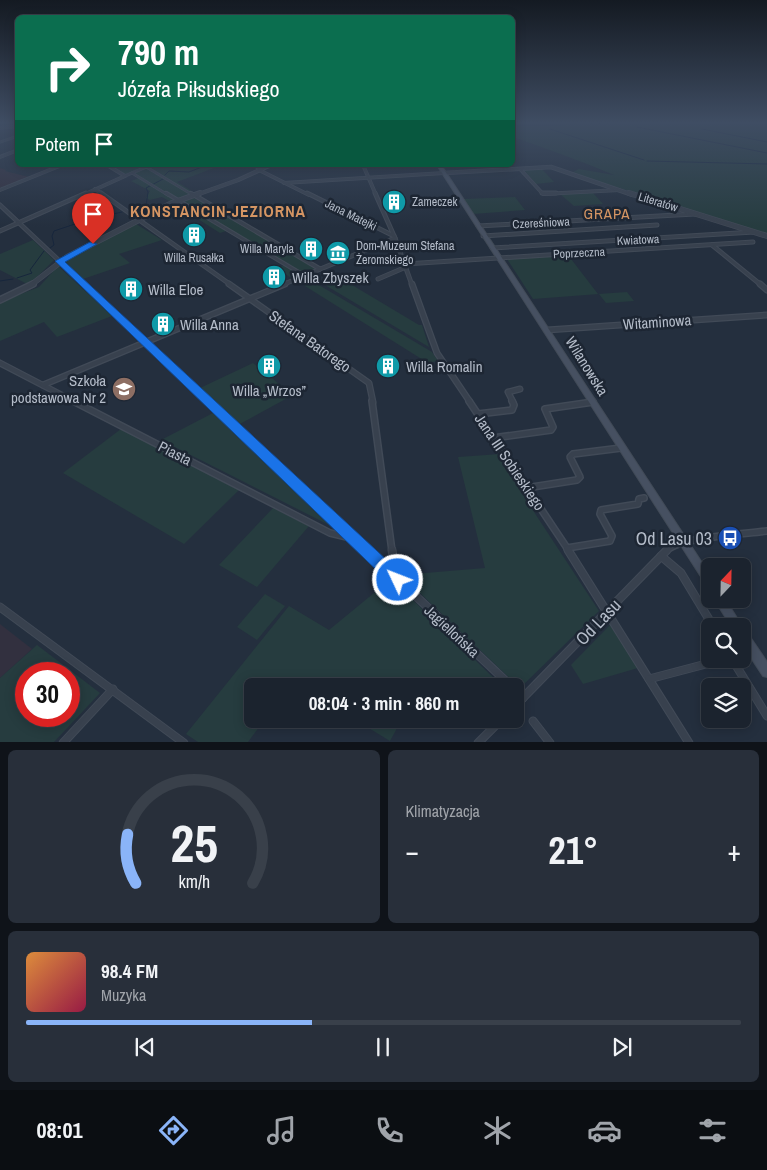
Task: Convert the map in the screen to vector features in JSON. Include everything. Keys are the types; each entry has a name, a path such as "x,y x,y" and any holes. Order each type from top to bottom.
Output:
{"main road":[{"name":"Wilanowska","path":"440,167 498,258 548,330 592,402 701,569"},
{"path":"751,648 767,672"}],"street":[{"path":"0,190 57,167"},
{"path":"111,167 124,176"},
{"path":"0,232 143,167"},
{"path":"147,167 320,269"},
{"name":"Jana Matejki","path":"257,167 284,183 395,237"},
{"path":"0,300 32,285 60,261 138,220 179,200 266,167"},
{"name":"Jana III Sobieskiego","path":"364,167 406,265 432,342 493,438 567,548 689,742"},
{"name":"Literatów","path":"520,169 550,167 767,236"},
{"path":"284,183 520,169 543,194 619,190"},
{"path":"132,173 305,276"},
{"name":"Stefana Batorego","path":"95,189 369,383 394,563 386,570"},
{"name":"Jagiellońska","path":"0,205 502,678"},
{"name":"Czereśniowa","path":"478,226 695,214"},
{"path":"484,236 657,225"},
{"name":"Kwiatowa","path":"492,248 754,232"},
{"path":"43,385 395,237"},
{"name":"Poprzeczna","path":"378,279 406,265 753,242"},
{"path":"712,244 767,290"},
{"name":"Witaminowa","path":"548,330 767,315"},
{"name":"Piasta","path":"0,363 330,533 352,538"},
{"path":"478,414 512,410 514,406 508,392 520,389"},
{"path":"493,438 551,430 553,427 545,409 592,402"},
{"path":"526,488 574,481 580,477 570,457 573,454 622,448"},
{"path":"567,548 610,541 612,536 600,514 601,510 638,504 639,499 644,498"},
{"path":"684,542 767,531"},
{"name":"Od Lasu","path":"524,697 661,556 672,546 684,542"},
{"path":"661,556 680,573 708,618"},
{"path":"0,607 184,742"},
{"path":"649,679 701,665"},
{"path":"738,668 767,716"},
{"path":"63,742 113,689"},
{"path":"533,721 550,742"},
{"path":"478,742 493,728"}],"shaded area":[{"path":"0,168 5,171 29,177 0,188"},
{"path":"0,624 32,649 18,662 15,662 15,664 0,678"}],"green space":[{"path":"570,158 767,158 767,234 571,173 579,169 614,175"},
{"path":"111,167 217,167 177,182 195,193 171,202 162,197 150,200 146,198 150,191 131,181 139,178 132,174 127,176"},
{"path":"541,168 554,182 536,184 524,170"},
{"path":"593,193 603,204 574,206 560,194"},
{"path":"515,197 525,210 473,214 463,199"},
{"path":"193,198 208,204 206,205 275,244 278,248 281,247 282,250 314,267 315,270 304,274 183,202"},
{"path":"181,203 303,275 293,279 277,269 284,265 226,231 220,233 174,204"},
{"path":"136,224 162,240 119,254 130,263 83,279 66,262 75,255"},
{"path":"33,240 54,260 29,285 0,270 0,254"},
{"path":"568,255 598,294 627,292 634,301 606,303 599,294 533,299 507,259"},
{"path":"58,266 112,316 57,337 44,322 0,341 0,302 39,287"},
{"path":"307,278 432,352 438,361 428,363 297,281"},
{"path":"342,279 422,325 429,347 325,285"},
{"path":"253,363 293,395 238,425 200,388"},
{"path":"213,413 329,525 161,440"},
{"path":"121,429 239,490 184,544 63,473"},
{"path":"500,454 536,515 599,611 524,684 524,678 509,678 401,575 485,568 458,457"},
{"path":"273,508 309,526 257,587 219,565"},
{"path":"391,579 494,678 244,678 244,728 258,728 248,742 198,742 186,734 289,606 329,630"},
{"path":"265,594 285,606 257,640 237,627"},
{"path":"610,625 638,668 583,684 571,665"},
{"path":"37,645 59,662 18,662"},
{"path":"15,665 15,727 68,727 54,742 0,742 0,678"},
{"path":"80,678 100,693 80,714"},
{"path":"369,728 397,728 390,741"}],"waterway":[{"path":"637,158 644,160"},
{"path":"647,161 767,164"},
{"path":"165,175 169,171 189,172 202,167"},
{"path":"128,210 146,206 148,192 146,188 163,179"},
{"path":"50,248 54,245 52,236 54,231 87,220 122,212"},
{"path":"17,278 32,273 30,270 44,251"},
{"path":"0,281 13,279"}],"place":[{"name":"Zameczek","path":"394,202"},
{"name":"Willa Rusałka","path":"194,235"},
{"name":"Willa Maryla","path":"311,249"},
{"name":"Dom-Muzeum Stefana Żeromskiego","path":"338,253"},
{"name":"Willa Zbyszek","path":"274,277"},
{"name":"Willa Eloe","path":"131,289"},
{"name":"Willa Anna","path":"163,324"},
{"name":"Willa „Wrzos”","path":"269,366"},
{"name":"Willa Romalin","path":"388,366"},
{"name":"Szkoła podstawowa Nr 2","path":"124,389"},
{"name":"Od Lasu 03","path":"730,538"}],"district":[{"name":"KONSTANCIN-JEZIORNA","path":"218,211"},
{"name":"GRAPA","path":"607,213"}],"route":[{"path":"93,244 60,261 398,580"}]}
